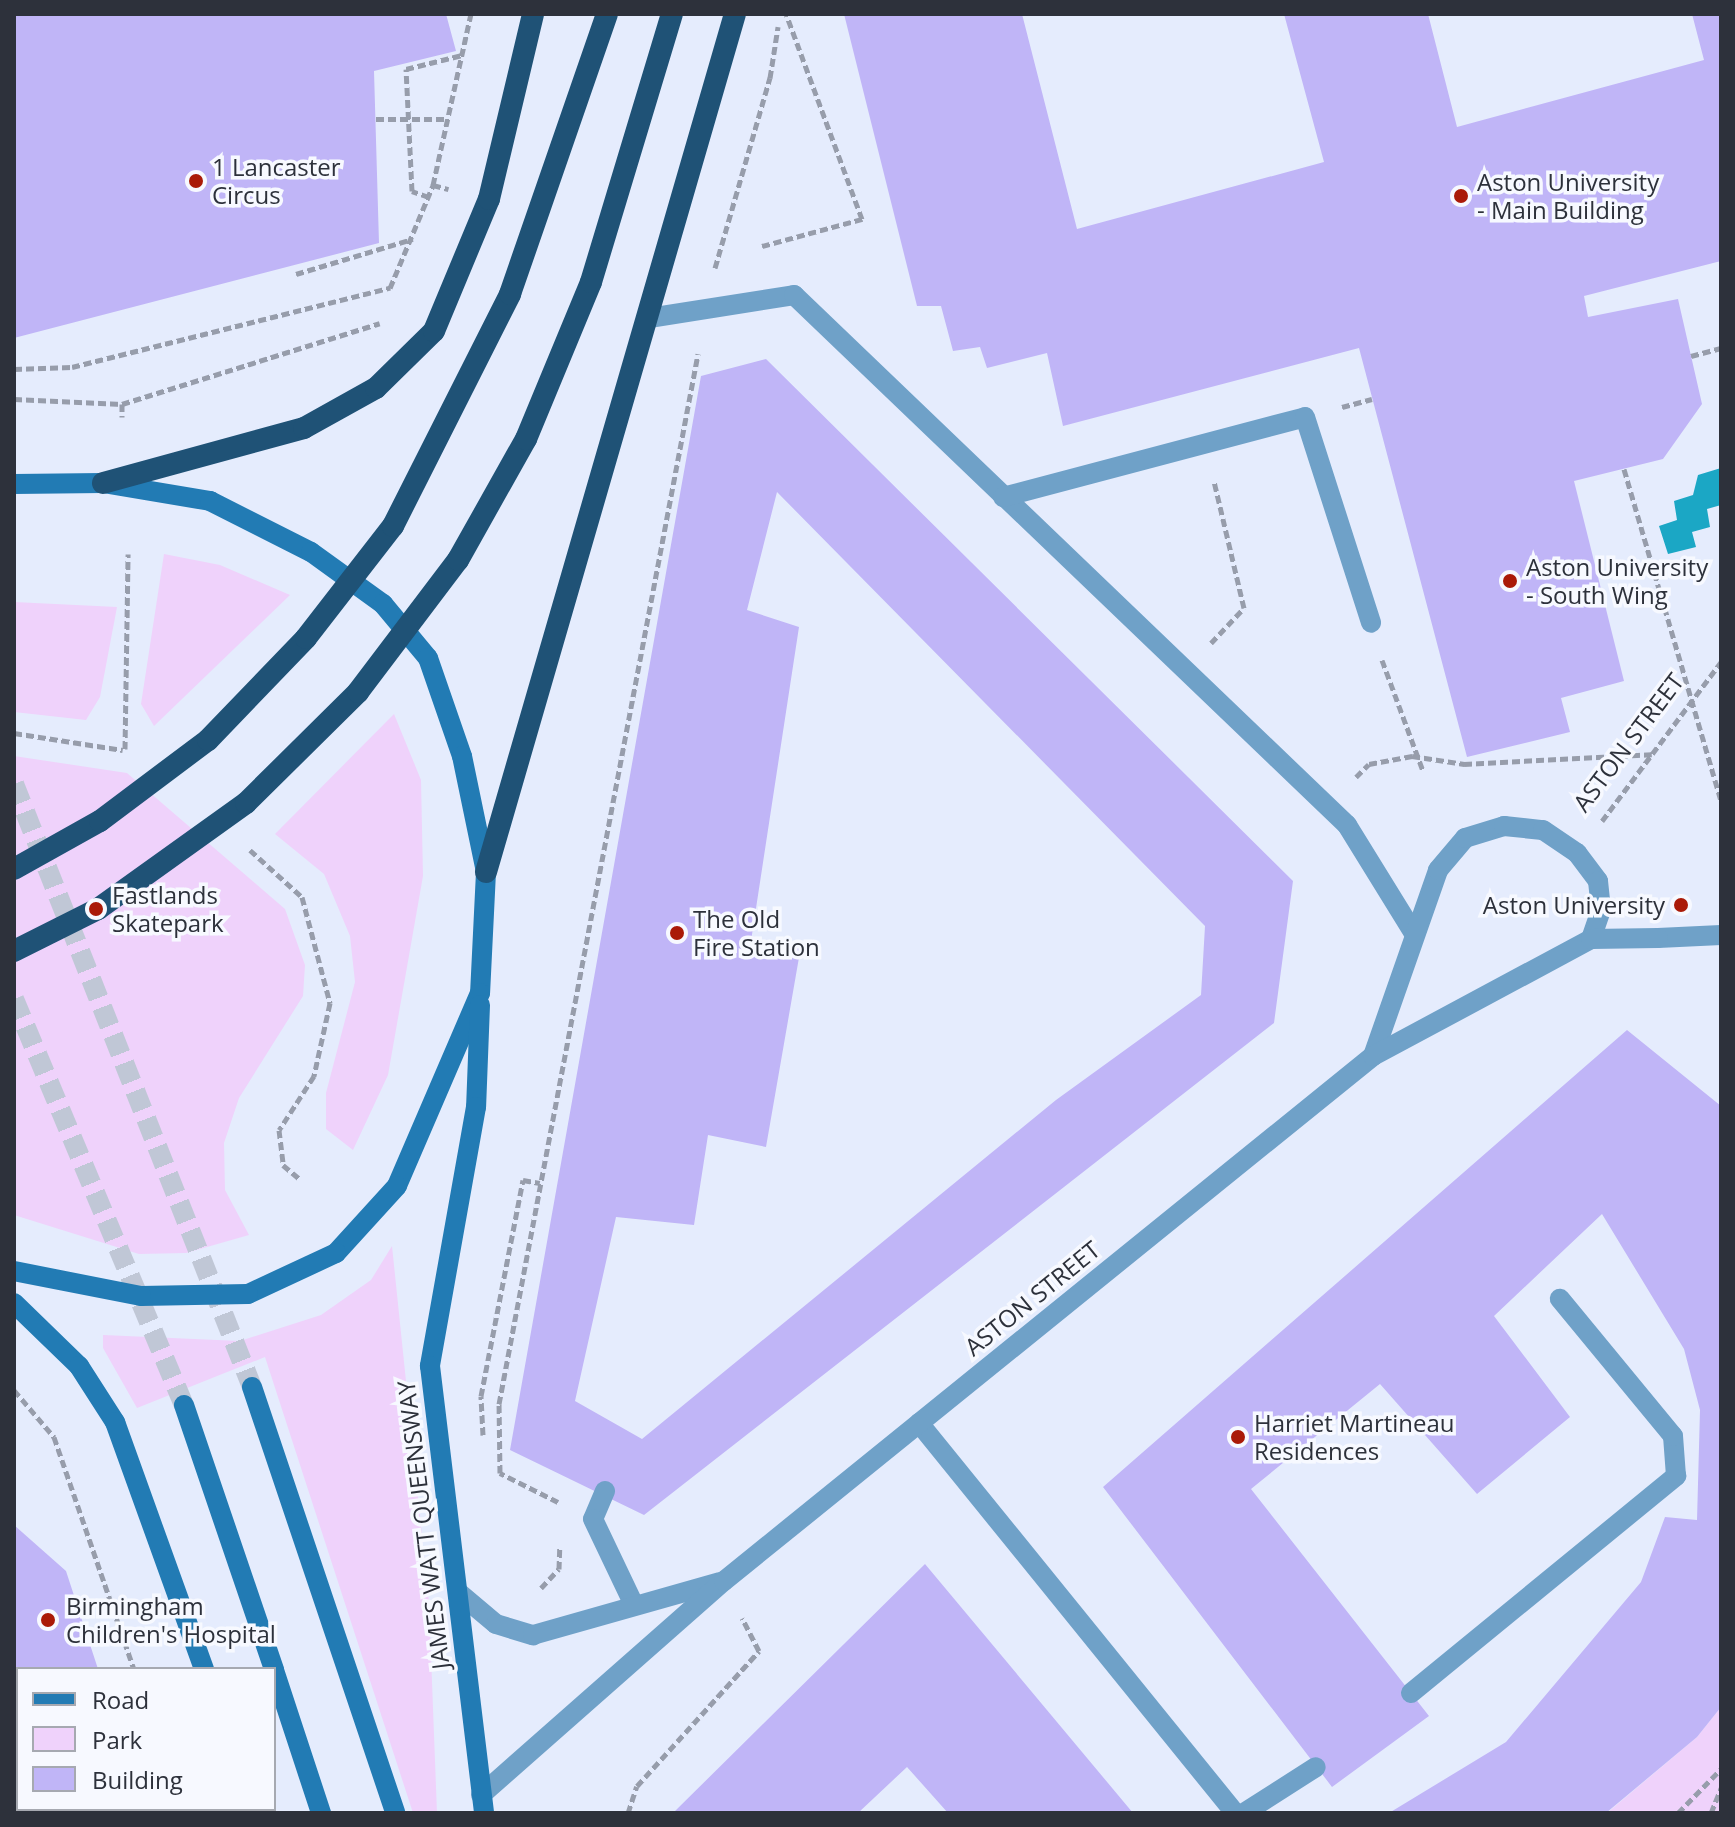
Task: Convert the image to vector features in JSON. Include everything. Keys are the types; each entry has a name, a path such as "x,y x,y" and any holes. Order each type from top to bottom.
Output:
{"highway":[{"path":"103,483 304,428 376,388 434,331 489,199 533,14"},
{"path":"14,869 100,821 208,740 306,638 393,526 510,294 607,14"},
{"path":"14,951 98,909 246,803 358,692 458,560 526,439 591,282 672,14"},
{"path":"486,872 735,14"}],"main road":[{"name":"JAMES WATT QUEENSWAY","path":"14,484 103,483 210,501 311,552 383,604 428,658 462,756 486,872 476,1107 430,1366 482,1804"},
{"path":"14,1271 141,1296 248,1294 336,1253 397,1186 480,993"},
{"path":"14,1303 79,1366 115,1422 203,1667"},
{"path":"252,1387 395,1813"},
{"path":"184,1405 273,1667"},
{"path":"276,1676 321,1813"}],"street":[{"path":"649,318 794,295 1347,825 1415,935"},
{"path":"1003,497 1305,417 1371,623"},
{"path":"1373,1056 1438,870 1465,838 1504,826 1543,830 1577,853 1598,881 1601,910 1591,939"},
{"name":"ASTON STREET","path":"482,1804 724,1581 1373,1056 1591,939 1721,935"},
{"path":"1411,1693 1676,1476 1673,1436 1560,1299"},
{"path":"919,1423 1235,1813"},
{"path":"605,1491 593,1519 633,1603"},
{"name":"ASTON STREET","path":"459,1593 496,1624 533,1635 633,1603 724,1581"},
{"path":"1244,1813 1316,1767"}],"path":[{"path":"14,369 72,367 390,288 414,238 433,185 471,14"},
{"path":"762,246 862,219 783,14"},
{"path":"714,263 770,78 783,14"},
{"path":"429,197 412,191 406,69 462,55"},
{"path":"376,119 448,119"},
{"path":"433,185 489,199"},
{"path":"296,274 414,238"},
{"path":"14,399 122,404 384,322"},
{"path":"1691,356 1721,348"},
{"path":"534,1590 559,1569 561,1544 593,1519 500,1473 499,1404 692,356 704,353"},
{"path":"122,404 122,417"},
{"path":"1206,444 1244,608 1219,634"},
{"path":"1624,469 1695,697 1721,800"},
{"path":"125,751 128,554"},
{"path":"1371,623 1412,756 1423,771"},
{"name":"ASTON STREET","path":"1577,853 1721,662"},
{"path":"14,733 125,751 137,761"},
{"path":"1327,806 1369,764 1412,756 1464,764 1652,754"},
{"path":"244,846 302,897 328,990 314,1076 279,1130 283,1165 301,1180"},
{"path":"483,1440 481,1396 523,1180 540,1183"},
{"path":"14,1390 54,1437 133,1667"},
{"path":"628,1813 637,1786 759,1651 724,1581"},
{"path":"1678,1813 1721,1769"},
{"path":"1711,1813 1721,1788"}],"green space":[{"path":"164,554 220,565 290,595 154,726 141,704"},
{"path":"14,602 117,607 100,697 86,720 14,712"},
{"path":"394,714 421,780 423,876 388,1075 353,1150 326,1129 326,1093 355,982 350,936 324,874 275,834"},
{"path":"14,756 127,773 285,909 305,965 303,996 239,1098 224,1143 225,1190 249,1235 186,1253 139,1254 14,1215"},
{"path":"392,1246 429,1603 437,1813 413,1813 265,1357 137,1408 103,1348 103,1335 240,1341 321,1315 371,1280"},
{"path":"1721,1707 1721,1813 1607,1813 1697,1737"}],"water":[{"path":"1721,468 1721,505 1707,509 1710,527 1692,532 1696,547 1668,554 1659,526 1677,520 1674,501 1693,495 1698,475"}],"building":[{"name":"1 Lancaster Circus","path":"14,14 446,14 456,51 374,71 379,243 14,338"},
{"name":"Aston University - Main Building","path":"844,14 1022,14 1077,229 1324,162 1284,14 1428,14 1457,127 1704,60 1692,14 1721,14 1721,261 1584,296 1588,317 1678,299 1702,404 1663,459 1574,481 1624,681 1561,698 1570,732 1467,757 1359,348 1063,426 1047,353 987,368 980,347 953,351 941,306 917,306"},
{"name":"The Old Fire Station","path":"766,359 1293,881 1274,1023 644,1515 510,1450 701,376","holes":["777,492 1205,926 1201,995 1056,1100 642,1439 575,1401 616,1217 694,1225 708,1135 766,1147 801,946 751,941 799,627 747,610"]},
{"name":"Harriet Martineau Residences","path":"1627,1030 1721,1106 1721,1707 1697,1737 1606,1813 1389,1813 1506,1742 1641,1582 1665,1517 1697,1520 1700,1410 1684,1349 1602,1214 1494,1316 1570,1417 1477,1494 1380,1384 1251,1489 1429,1716 1332,1787 1103,1487"},
{"name":"Birmingham Children's Hospital","path":"14,1525 66,1571 97,1667 16,1667 16,1811 145,1813 14,1813"},
{"path":"925,1564 1133,1813 948,1813 907,1767 858,1813 673,1813"}],"tunnel":[{"path":"14,784 252,1387"},
{"path":"14,999 184,1405"}],"place":[{"name":"1 Lancaster Circus","path":"196,181"},
{"name":"Aston University - Main Building","path":"1461,196"},
{"name":"Aston University - South Wing","path":"1510,581"},
{"name":"Aston University","path":"1681,905"},
{"name":"Fastlands Skatepark","path":"96,909"},
{"name":"The Old Fire Station","path":"677,933"},
{"name":"Harriet Martineau Residences","path":"1238,1437"},
{"name":"Birmingham Children's Hospital","path":"48,1620"}]}
